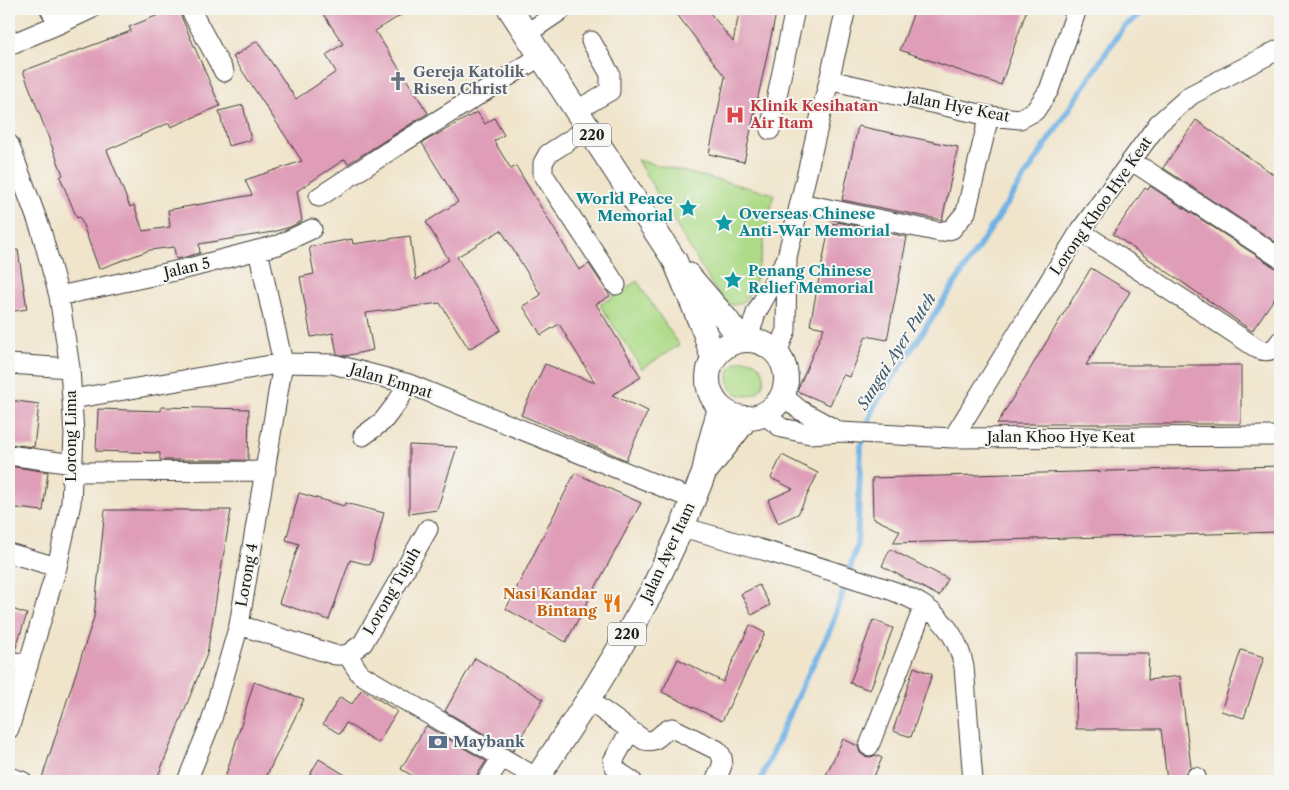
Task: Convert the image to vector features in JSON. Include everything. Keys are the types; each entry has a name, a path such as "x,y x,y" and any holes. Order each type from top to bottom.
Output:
{"main road":[{"name":"220","path":"510,9 675,261 744,340 764,343 777,353"},
{"name":"220","path":"675,261 705,333 713,359 709,369 709,390 720,408"},
{"path":"713,359 725,347 744,340"},
{"path":"777,353 783,362 786,373 787,385 783,396"},
{"name":"220","path":"755,417 772,410 783,396"},
{"path":"720,408 736,418 755,417"},
{"name":"Jalan Ayer Itam","path":"536,780 588,700 650,593 682,527 704,473 720,408"},
{"name":"Jalan Ayer Itam","path":"704,473 755,417"}],"street":[{"path":"9,45 55,16 91,9"},
{"path":"190,9 224,72"},
{"path":"526,34 563,9"},
{"path":"770,130 795,9"},
{"name":"Jalan Hye Keat","path":"829,80 989,116 1020,119 1035,111 1050,90 1077,9"},
{"path":"777,353 786,330 787,257 829,80 841,10"},
{"path":"590,41 610,74 610,91 548,154 543,163 543,174 616,284"},
{"name":"Lorong Khoo Hye Keat","path":"953,438 1080,231 1158,124 1190,95 1280,49"},
{"path":"319,197 541,56"},
{"path":"800,203 940,232 952,229 966,212 989,116"},
{"name":"Lorong Lima","path":"9,144 40,230 59,296 70,368 73,468 71,503 58,567 9,729"},
{"path":"1132,161 1280,258"},
{"name":"Jalan 5","path":"59,296 189,268 278,245 312,229"},
{"path":"1080,231 1258,349 1269,351 1274,349 1280,341"},
{"path":"258,250 284,363"},
{"path":"744,340 756,313 787,257"},
{"name":"Jalan Empat","path":"72,399 284,363 333,364 409,384 692,499"},
{"name":"Lorong 4","path":"187,781 211,722 238,625 284,363"},
{"path":"9,364 70,368"},
{"path":"363,436 383,421 409,384"},
{"name":"Jalan Khoo Hye Keat","path":"783,396 800,410 841,432"},
{"name":"Jalan Khoo Hye Keat","path":"755,417 782,428 810,434 841,432 953,438 1280,436"},
{"path":"9,456 73,468 266,471"},
{"path":"682,527 811,564 909,597 924,606 946,624 961,652 964,667 973,781"},
{"name":"Lorong Tujuh","path":"347,654 363,643 428,529"},
{"path":"9,554 58,567"},
{"path":"869,746 924,606"},
{"path":"238,625 335,655 347,654 360,674 502,757 536,780"},
{"path":"9,660 28,666"},
{"path":"588,700 650,742 656,741 667,730 672,728 717,750 722,754 724,760 714,781"},
{"path":"630,730 613,761 614,767 618,772 632,781"},
{"path":"487,781 502,757"},
{"path":"9,777 22,781"}],"green space":[{"path":"637,160 774,194 755,281 748,297 744,301 736,305 730,304 714,288"},
{"path":"637,281 679,345 642,369 600,305"},
{"path":"746,360 753,361 759,365 763,371 763,385 759,391 753,395 746,396 739,395 733,391 729,385 728,378 729,371 733,365 739,361"}],"building":[{"path":"173,9 178,9 220,106 171,127 169,123 107,150 130,207 134,205 143,231 170,227 168,210 252,195 245,180 302,161 233,57 257,41 296,99 336,72 326,55 343,44 320,9 411,9 375,31 428,113 348,164 345,159 297,191 302,221 290,227 273,232 199,244 200,253 176,259 174,247 150,250 99,269 80,217 77,218 60,177 63,175 23,71 131,31 129,27"},
{"name":"Klinik Kesihatan Air Itam","path":"673,9 707,9 733,42 740,9 777,9 744,162 709,154 725,77"},
{"path":"915,9 1027,9 1001,85 900,50"},
{"path":"243,105 251,140 228,146 219,111"},
{"path":"477,112 485,124 494,118 504,135 494,141 511,169 516,166 579,270 589,264 610,296 596,304 641,377 612,395 648,411 626,460 521,415 545,364 595,383 559,324 541,335 523,306 541,295 501,230 457,257 501,330 469,349 440,303 366,313 373,350 345,356 337,354 333,333 311,337 300,277 314,274 309,247 352,239 353,244 410,236 416,280 449,260 426,222 458,202 422,143"},
{"path":"1196,120 1280,179 1280,245 1163,168"},
{"path":"858,126 958,147 942,220 842,200"},
{"path":"1150,186 1274,267 1280,269 1280,290 1252,331 1113,234 1145,188 1148,190"},
{"path":"838,222 907,237 887,340 866,336 850,377 843,375 830,405 797,391 824,328 810,325 830,223 837,224"},
{"path":"18,250 27,309 9,312 9,251"},
{"path":"1091,268 1130,292 1086,365 1241,365 1241,424 997,424"},
{"path":"9,400 39,404 34,447 9,444"},
{"path":"161,407 249,409 248,460 160,460 160,453 96,451 98,409 161,411"},
{"path":"409,445 457,447 437,510 409,514"},
{"path":"782,455 818,473 798,514 778,523 768,500 793,489 771,478"},
{"path":"9,466 48,472 43,511 9,507"},
{"path":"1280,466 1280,532 893,543 900,531 873,518 872,478"},
{"path":"575,473 641,503 566,642 506,609"},
{"path":"299,493 344,506 345,503 384,513 370,565 350,560 329,620 279,603 299,544 286,540"},
{"path":"105,510 231,510 207,654 156,781 41,781 94,617"},
{"path":"890,549 948,579 939,596 882,566"},
{"path":"759,585 770,605 752,615 741,594"},
{"path":"9,608 27,614 15,650 9,649"},
{"path":"873,620 893,628 870,690 850,683"},
{"path":"750,625 765,633 722,721 662,692 678,659 723,682"},
{"path":"1241,650 1264,657 1244,718 1221,711"},
{"path":"1077,653 1149,653 1148,680 1180,676 1191,767 1185,773 1185,781 1167,781 1161,729 1076,729"},
{"path":"475,658 543,699 513,751 445,711"},
{"path":"914,667 932,674 911,737 893,731"},
{"path":"254,682 304,699 264,781 224,781"},
{"path":"362,689 397,711 378,743 346,723 340,734 323,724 340,697 352,704"},
{"name":"Maybank","path":"426,726 486,761 477,775 476,781 421,781 401,769"},
{"path":"843,739 858,746 860,753 864,756 876,755 882,758 872,781 839,781 826,775"},
{"path":"319,759 355,781 306,781"}],"waterway":[{"name":"Sungai Ayer Puteh","path":"760,781 803,684 828,635 841,599 857,545 861,446 873,408 1123,27 1147,9"}],"place":[{"name":"Gereja Katolik Risen Christ","path":"398,81"},
{"name":"Klinik Kesihatan Air Itam","path":"735,115"},
{"name":"World Peace Memorial","path":"688,208"},
{"name":"Overseas Chinese Anti-War Memorial","path":"724,223"},
{"name":"Penang Chinese Relief Memorial","path":"733,280"},
{"name":"Nasi Kandar Bintang","path":"612,603"},
{"name":"Maybank","path":"438,742"}]}
